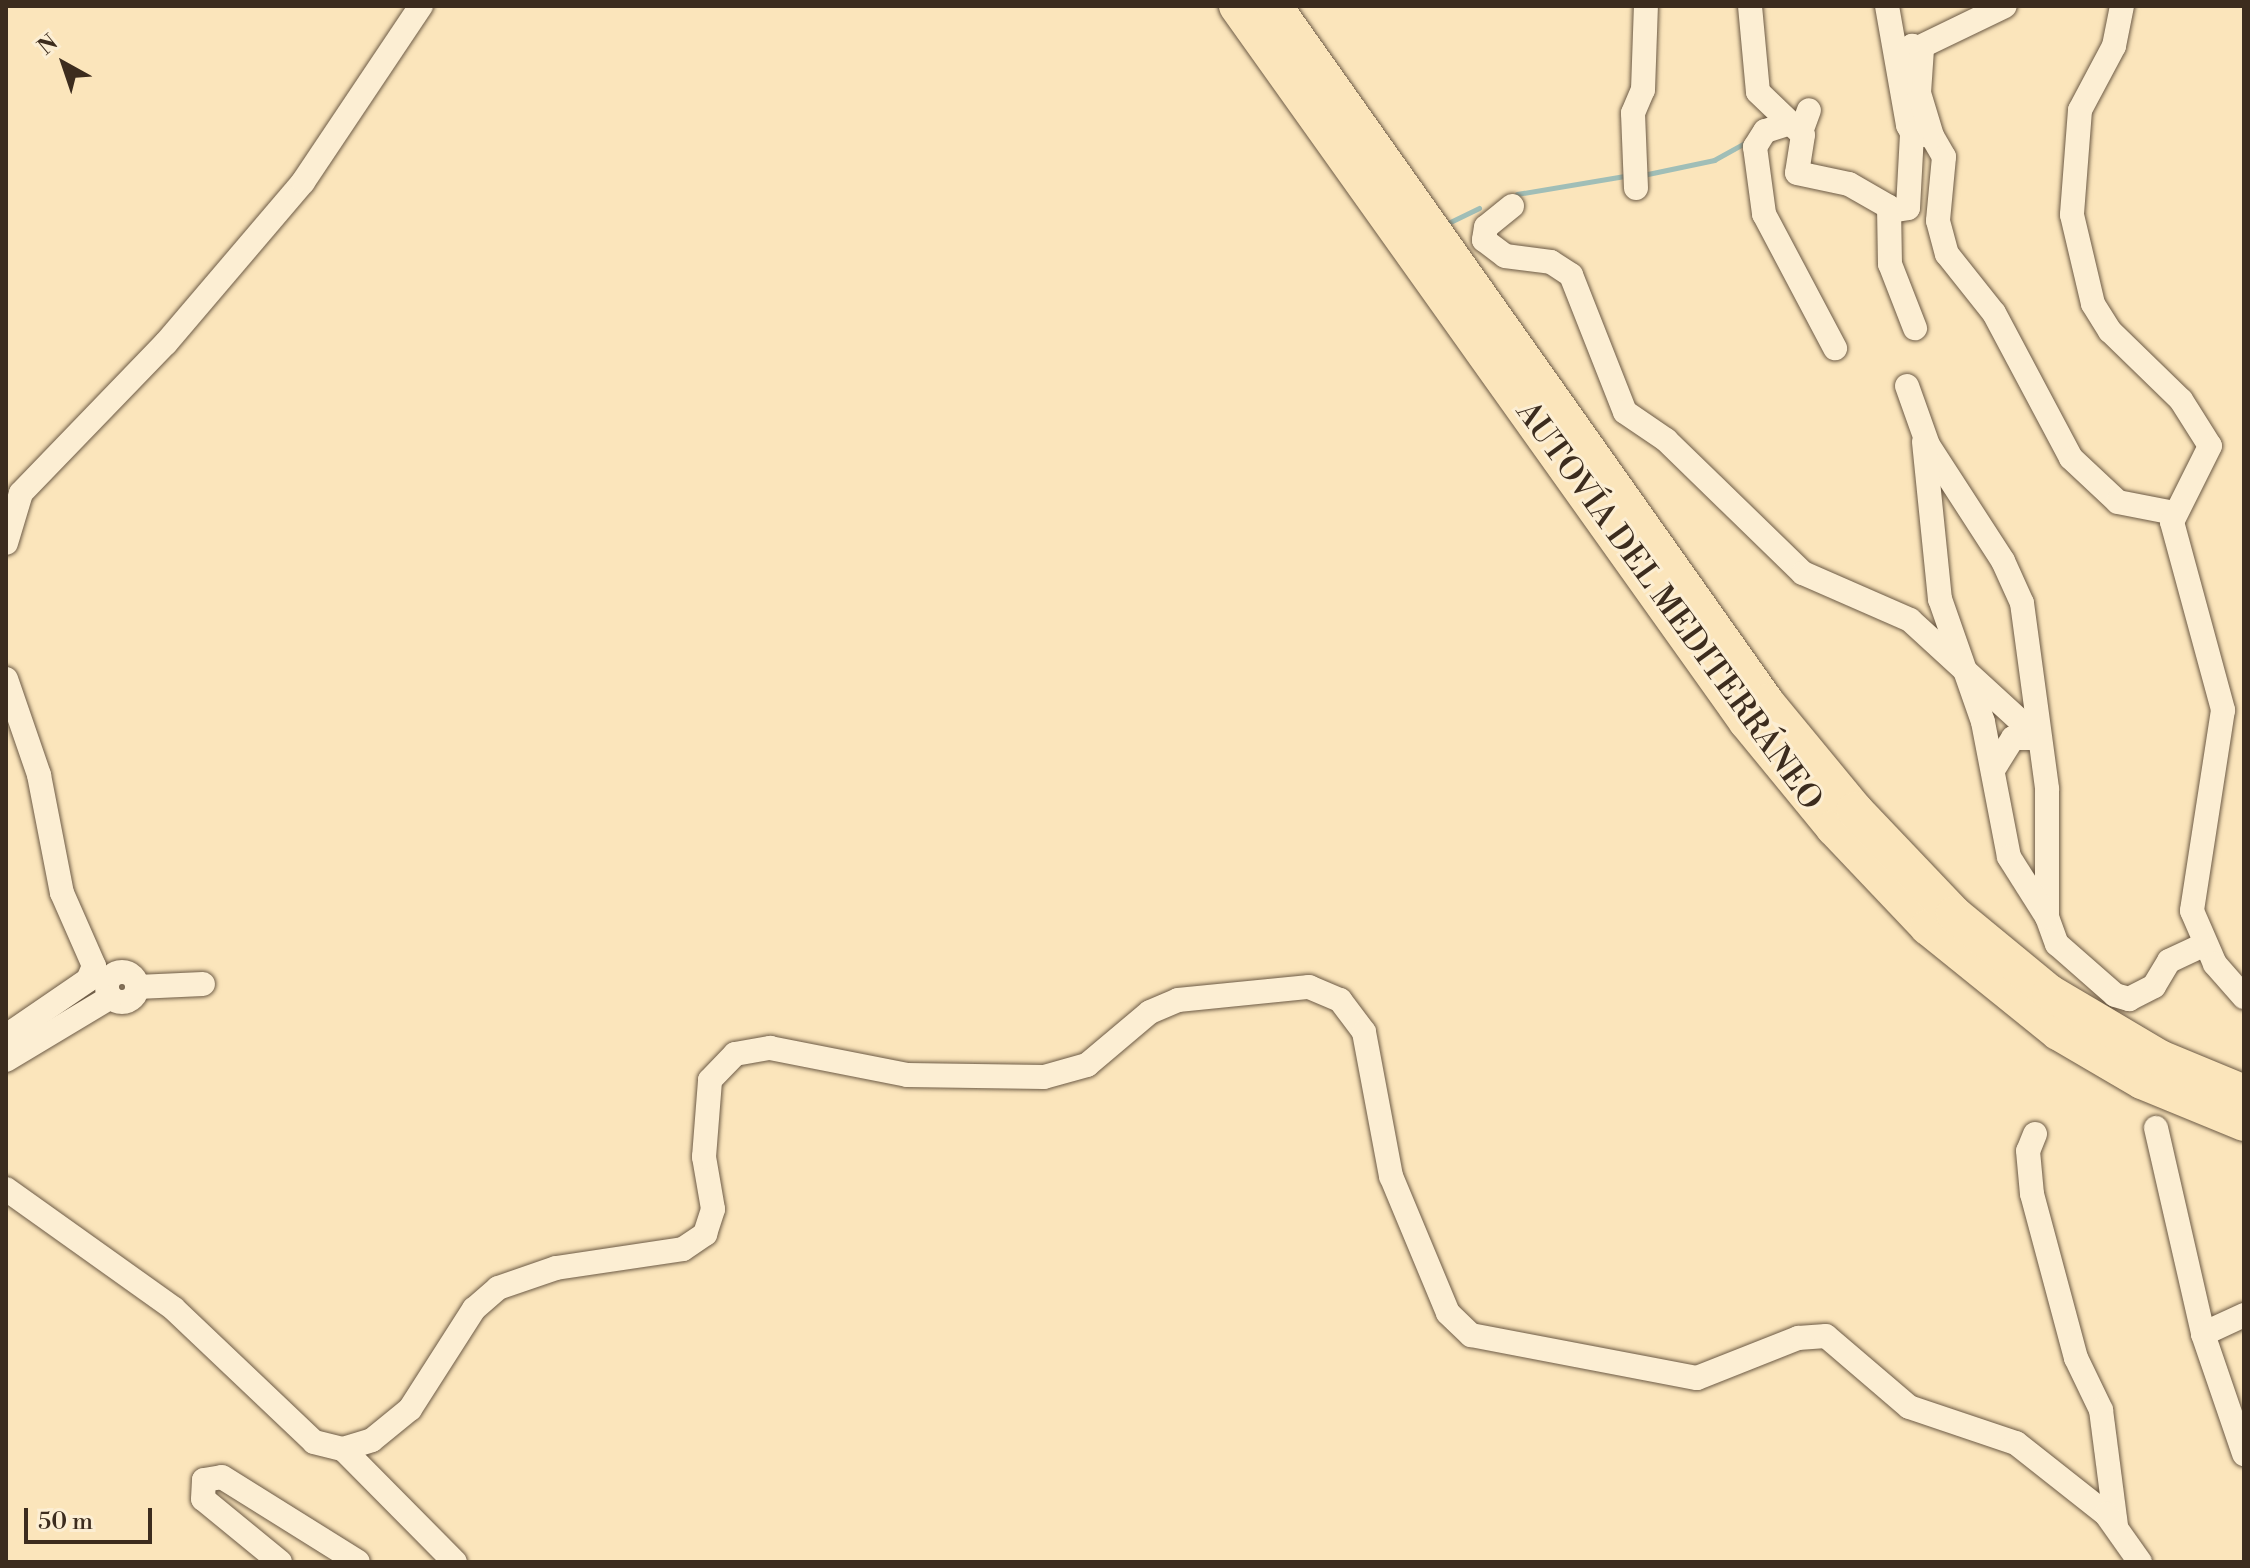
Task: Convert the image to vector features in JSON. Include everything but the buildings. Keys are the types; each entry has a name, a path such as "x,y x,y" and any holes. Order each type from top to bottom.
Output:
{"highway":[{"name":"AUTOVÍA DEL MEDITERRÁNEO","path":"1237,6 1285,47 1683,608 1794,781 1928,927 2058,1032 2166,1092 2244,1123"},
{"name":"AUTOVÍA DEL MEDITERRÁNEO","path":"1274,6 1285,47"},
{"name":"AUTOVÍA DEL MEDITERRÁNEO","path":"1683,608 1845,798 1987,944 2128,1041 2244,1093"}],"street":[{"path":"6,543 21,493 166,343 303,182 421,6"},
{"path":"1636,188 1633,113 1643,90 1646,6"},
{"path":"1750,6 1758,92 1799,122"},
{"path":"1887,6 1898,61 1918,127 1944,157 1938,221 1955,269 1994,313 2071,458 2118,502 2174,513"},
{"path":"1898,61 1912,46 1920,47 2005,6"},
{"path":"2122,6 2114,46 2080,110 2072,215 2093,304 2110,331 2181,400 2210,446 2174,513 2173,543 2223,710 2193,892 2193,922 2204,945 2244,997"},
{"path":"1799,122 1801,178 1849,184 1890,211 1908,208 1918,127 1920,47"},
{"path":"1799,122 1765,131 1755,147 1764,214 1835,348"},
{"path":"1512,206 1486,227 1484,240 1505,256 1551,262 1571,275 1625,412 1674,447 1803,573 1910,620 2039,738"},
{"path":"1890,211 1890,264 1915,328"},
{"path":"1907,386 1924,433 2022,603 2047,802 2047,917"},
{"path":"1924,433 1940,599 1968,675 1993,770 2009,857 2047,917 2064,952 2122,998 2145,993 2169,961 2204,945"},
{"path":"6,679 39,775 62,893 91,951 113,986 130,1000 137,987 203,984"},
{"path":"1993,770 2013,738 2039,738"},
{"path":"6,1036 88,980 91,951"},
{"path":"6,1060 113,986"},
{"path":"6,1189 174,1309 314,1442 343,1449 372,1440 410,1409 474,1309 498,1288 556,1268 683,1249 705,1234 713,1209 704,1157 710,1080 735,1054 770,1048 907,1075 1044,1077 1087,1065 1150,1012 1178,1000 1309,987 1340,1000 1364,1032 1391,1176 1448,1313 1471,1335 1697,1378 1798,1338 1826,1336 1879,1387 1909,1407 2016,1443 2116,1525 2140,1562"},
{"path":"2156,1128 2203,1334 2244,1454"},
{"path":"2035,1134 2028,1151 2032,1194 2076,1358 2101,1410 2116,1525"},
{"path":"2203,1334 2244,1315"},
{"path":"343,1449 455,1562"},
{"path":"280,1562 203,1499 204,1480 222,1477 358,1562"}],"waterway":[{"path":"1643,175 1714,160 1747,142"},
{"path":"1517,194 1625,176"},
{"path":"1444,225 1479,208"}]}
